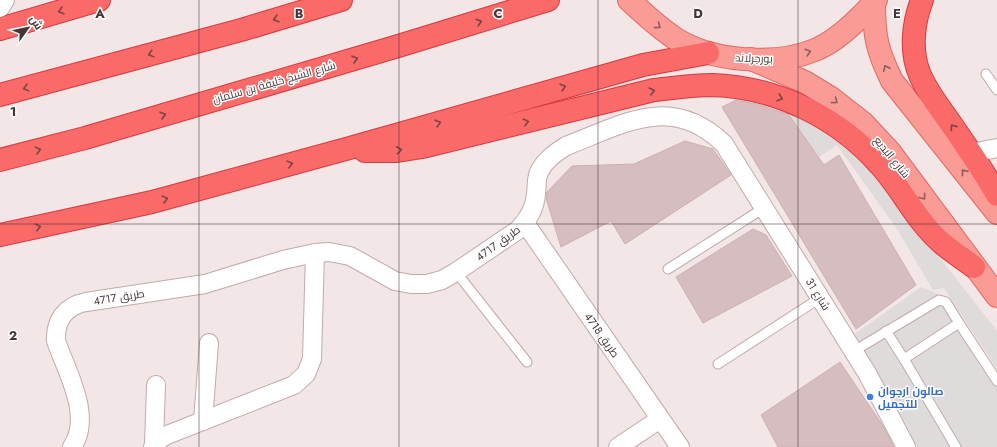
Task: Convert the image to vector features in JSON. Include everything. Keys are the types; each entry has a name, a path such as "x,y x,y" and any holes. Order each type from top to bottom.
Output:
{"highway":[{"path":"0,29 99,0"},
{"path":"0,95 233,32 341,0"},
{"path":"922,0 914,30 915,53 920,74 934,99 997,195"},
{"name":"شارع الشيخ خليفة بن سلمان","path":"0,160 85,138 540,3"},
{"path":"0,235 152,202 643,65 708,53"},
{"path":"346,149 371,152 397,151 422,147 654,90 685,86 712,85 739,87 791,101 838,127 860,144 880,165 942,243 974,267"}],"main road":[{"name":"بورجرلاند","path":"629,0 677,40 708,53 751,59 777,59 795,56 815,50 846,31 875,2"},
{"path":"875,2 874,35 880,56 892,81 997,213"},
{"name":"شارع البديع","path":"751,59 805,82 831,98 863,123 890,152 997,296"}],"street":[{"path":"0,8 5,0"},
{"name":"طريق 4717","path":"72,447 80,432 80,409 56,341 57,325 66,311 79,304 205,284 283,260 315,253 329,252 350,256 395,281 411,284 427,284 442,280 456,272 518,230 525,223 534,206 539,173 546,162 555,153 566,146 655,115 670,115 685,118 700,124 713,133 724,144"},
{"name":"شارع 31","path":"724,144 854,352 906,447"},
{"path":"976,161 996,149"},
{"name":"طريق 4718","path":"525,223 680,447"},
{"path":"153,446 167,435 286,389 294,385 306,374 312,359 315,253"},
{"path":"203,421 208,343"},
{"path":"153,446 156,385"},
{"path":"618,447 660,419"}],"lane":[{"path":"986,74 997,90"},
{"path":"668,269 764,208"},
{"path":"456,272 527,362"},
{"path":"718,364 820,298"},
{"path":"854,352 886,331 940,300 946,302 997,381"},
{"path":"904,359 959,323"},
{"path":"886,331 956,447"}],"shaded area":[{"path":"784,109 838,127 997,331 997,369 944,288 933,290 897,229 837,145 819,157"},
{"path":"921,287 946,297 997,373 997,447 916,447 906,424 852,336"}],"building":[{"path":"736,100 756,104 788,114 824,165 839,155 916,285 856,329 722,107"},
{"path":"685,141 713,149 731,175 625,244 611,221 561,247 546,198 547,192 572,166 634,164"},
{"path":"753,229 766,235 792,276 703,323 676,277"},
{"path":"840,362 883,426 894,447 778,447 761,415"}],"place":[{"name":"صالون ارجوان للتجميل","path":"870,397"}]}
